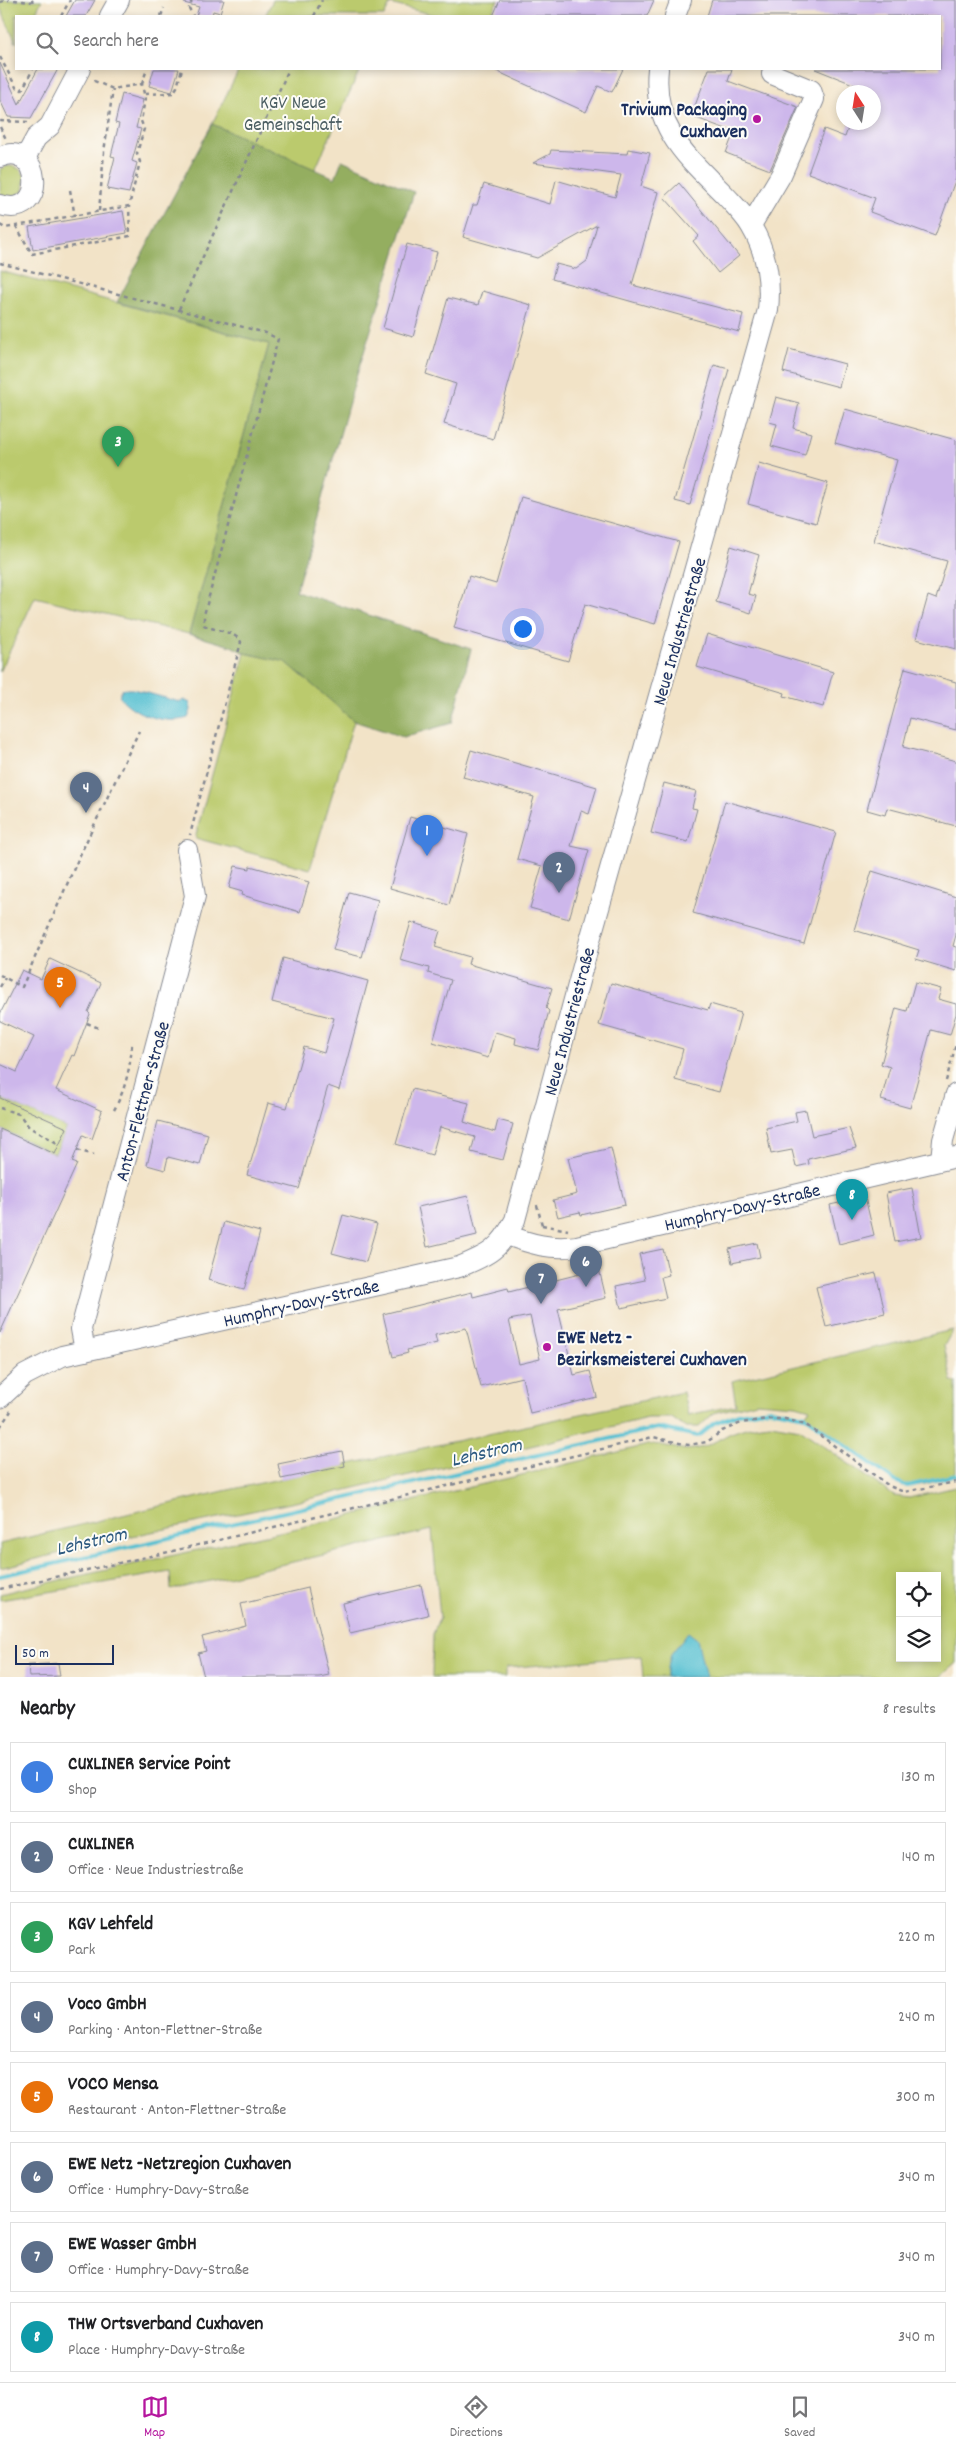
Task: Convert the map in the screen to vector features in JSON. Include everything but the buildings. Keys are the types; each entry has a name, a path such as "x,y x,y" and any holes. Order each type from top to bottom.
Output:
{"street":[{"path":"111,15 119,0"},
{"path":"675,15 681,0"},
{"name":"Neue Industriestraße","path":"511,1227 590,940 766,323 769,278 763,254 751,225 741,212 688,158 669,132 658,104 658,70"},
{"path":"1,206 11,207 28,200 36,183 12,157 49,142 44,124 88,74"},
{"path":"751,225 781,175 814,99 812,90 772,74"},
{"name":"Anton-Flettner-Straße","path":"84,1351 81,1329 194,896 188,844"},
{"path":"948,1159 943,1140 950,1092"},
{"name":"Humphry-Davy-Straße","path":"0,1398 26,1374 62,1356 459,1267 486,1256 496,1249 511,1227 529,1229 555,1238 579,1236 948,1159"},
{"name":"Humphry-Davy-Straße","path":"0,1407 12,1393 29,1380 84,1351"}],"path":[{"path":"0,2 9,0"},
{"path":"14,0 30,2 34,0"},
{"path":"62,15 70,0"},
{"path":"192,0 189,8 192,15"},
{"path":"314,15 322,0"},
{"path":"161,15 164,8"},
{"path":"0,56 16,89 22,90 32,70"},
{"path":"16,226 32,254 130,236 129,206 140,162 137,153 144,129 141,120 145,94 142,84 147,70"},
{"path":"145,94 173,93 177,87 182,70"},
{"path":"179,309 289,70"},
{"path":"86,88 88,74 113,89 142,84"},
{"path":"100,211 104,152 113,89"},
{"path":"0,121 44,124"},
{"path":"70,190 75,216"},
{"path":"0,225 5,228 129,206"},
{"path":"0,263 179,309 266,333 278,339 204,615 204,624 239,638 240,646 188,844"},
{"path":"0,976 22,987 79,857 139,731"},
{"path":"0,987 5,978"},
{"path":"86,1023 102,1029"},
{"path":"114,1110 122,1092 131,1057 132,1043"},
{"path":"950,1092 956,1044"},
{"path":"0,1108 19,1114 29,1127 59,1144"},
{"path":"77,1150 94,1155"},
{"path":"536,1203 542,1225 579,1236"},
{"path":"0,1589 179,1549 653,1437 688,1445 707,1442 722,1431 741,1423 767,1419 785,1419 806,1425 889,1486 904,1492 956,1482"}],"green space":[{"path":"0,0 42,0 34,15 15,15 15,41 0,7"},
{"path":"273,0 498,0 490,15 434,15 390,4 384,15 266,15"},
{"name":"KGV Neue Gemeinschaft","path":"239,70 360,70 315,170 212,124"},
{"path":"212,124 335,178 342,160 414,192 355,381 296,591 471,649 452,723 403,737 354,721 286,662 245,653 231,646 189,634 269,344 117,302"},
{"path":"7,166 18,168 25,176 23,191 17,195 6,196 0,193 0,169"},
{"path":"0,271 269,344 189,634 35,597 0,672"},
{"path":"245,653 286,661 354,721 310,869 195,838"},
{"path":"0,1098 67,1128 55,1154 0,1129"},
{"path":"953,1330 944,1346 952,1381 956,1382 956,1475 933,1482 910,1485 895,1481 805,1416 810,1409 796,1405 756,1402 714,1413 699,1427 684,1427 672,1418 648,1418 300,1501 113,1540 0,1568 0,1544 224,1491 683,1392 688,1415 736,1405 732,1381"},
{"path":"771,1424 800,1429 894,1496 909,1498 956,1487 956,1663 940,1677 643,1677 641,1656 506,1668 506,1677 432,1677 433,1634 440,1617 432,1530 171,1590 170,1572 0,1600 0,1594 16,1590 311,1525 648,1445 654,1444 688,1450 699,1448 729,1434 750,1427"}],"water":[{"path":"122,689 133,689 180,702 184,700 190,703 191,710 188,718 179,720 151,717 125,703 119,696"},
{"path":"688,1632 697,1639 706,1677 666,1677 671,1654"}],"waterway":[{"name":"Lehstrom","path":"0,1576 658,1428 698,1436 714,1423 738,1414 770,1409 805,1416 895,1481 907,1486 956,1475"}],"place":[{"name":"Trivium Packaging Cuxhaven","path":"757,119"},
{"name":"KGV Lehfeld","path":"118,467"},
{"name":"Voco GmbH","path":"86,813"},
{"name":"CUXLINER Service Point","path":"427,856"},
{"name":"CUXLINER","path":"559,893"},
{"name":"VOCO Mensa","path":"60,1008"},
{"name":"THW Ortsverband Cuxhaven","path":"852,1220"},
{"name":"EWE Netz -Netzregion Cuxhaven","path":"586,1287"},
{"name":"EWE Wasser GmbH","path":"541,1304"},
{"name":"EWE Netz - Bezirksmeisterei Cuxhaven","path":"547,1347"}]}
